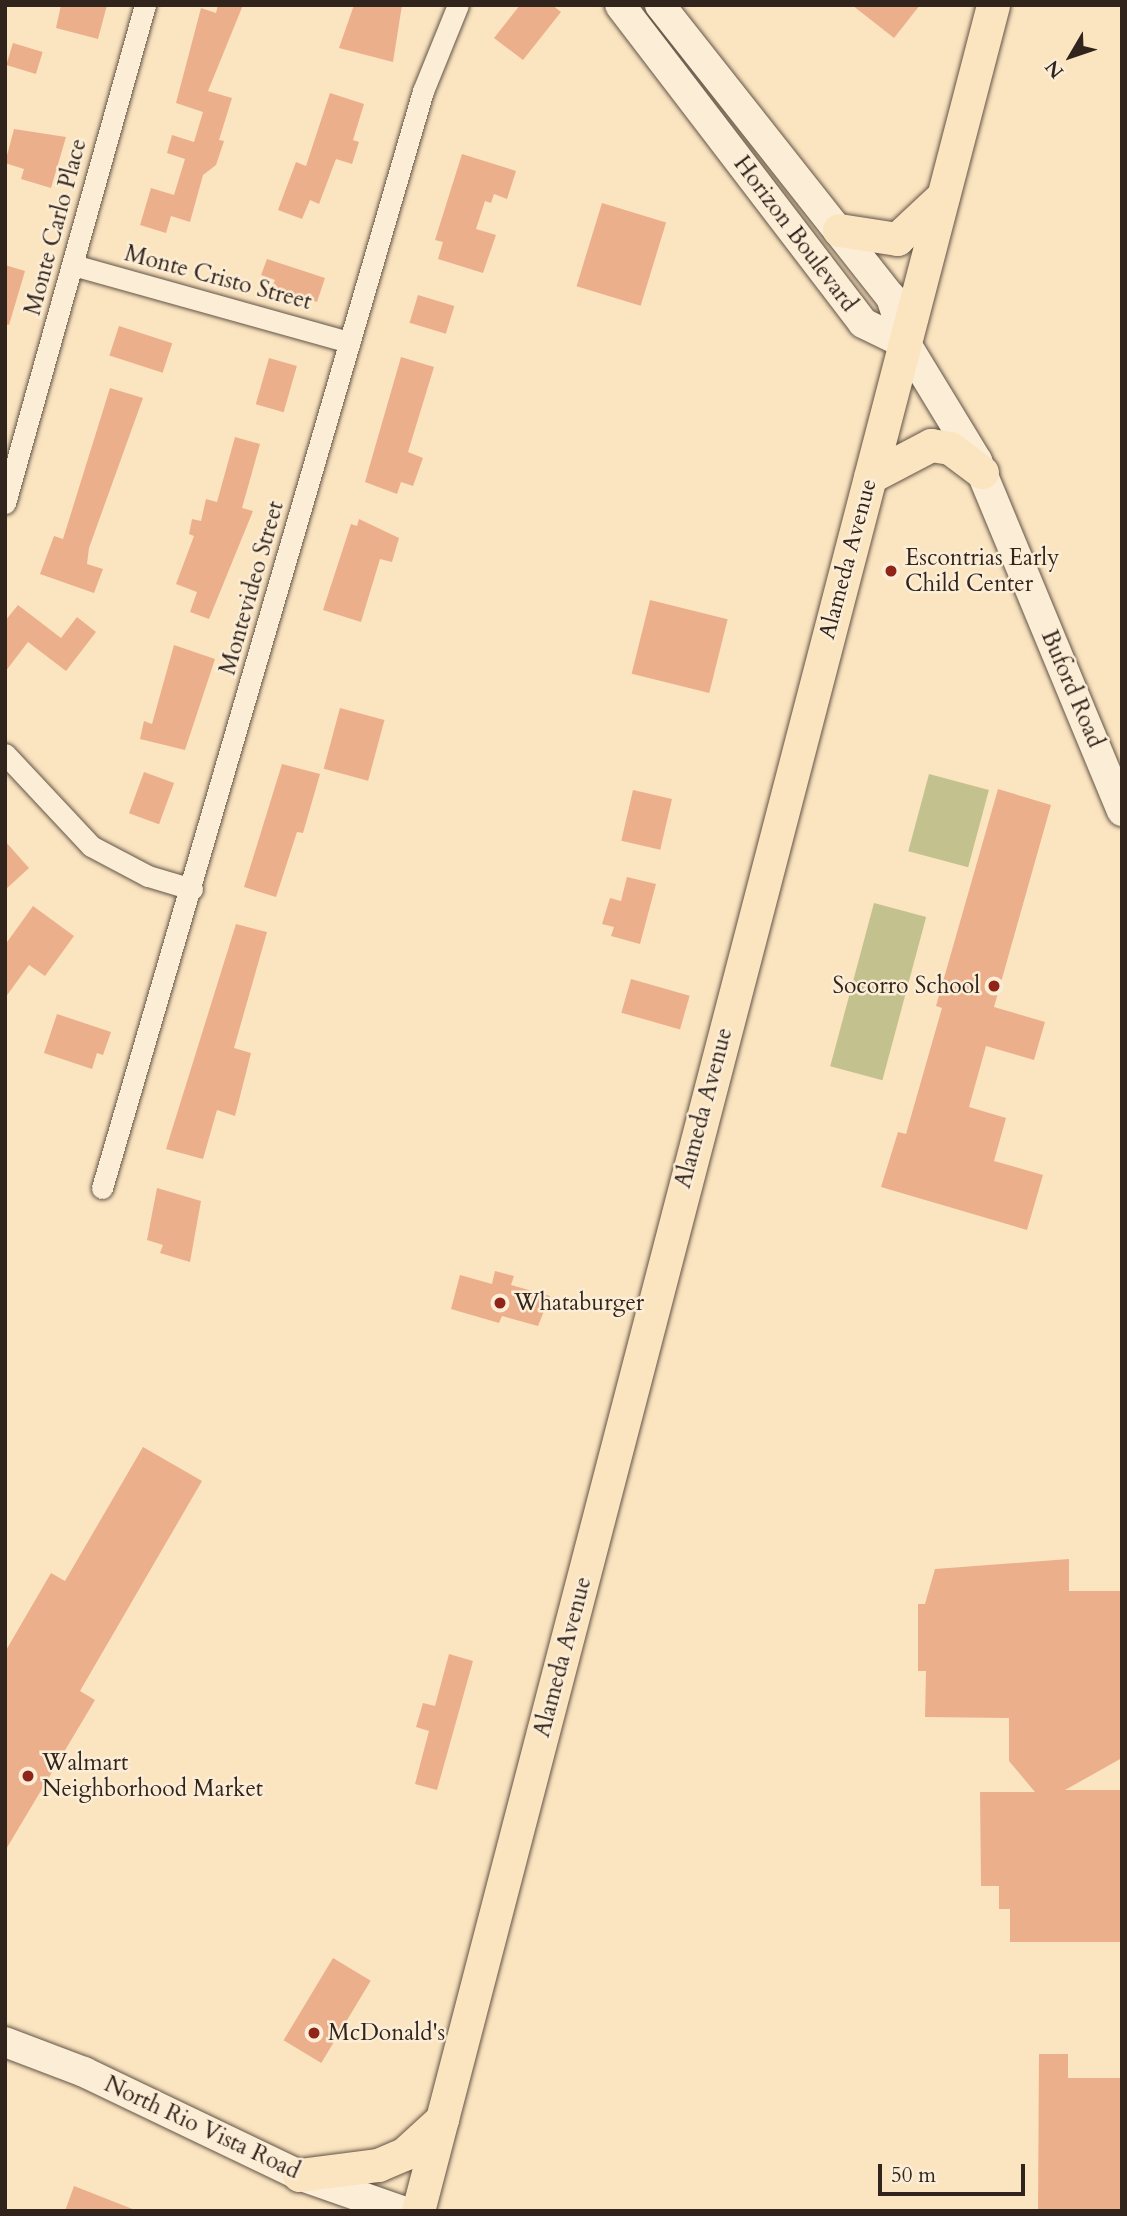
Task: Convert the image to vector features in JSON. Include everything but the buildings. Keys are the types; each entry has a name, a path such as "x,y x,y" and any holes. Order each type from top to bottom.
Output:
{"main road":[{"name":"Alameda Avenue","path":"418,2211 993,5"},
{"path":"839,230 897,239 944,194"},
{"path":"870,477 931,444 950,448 982,472"},
{"path":"299,2175 378,2165 404,2154 442,2119"}],"street":[{"name":"Monte Carlo Place","path":"5,503 145,5"},
{"name":"Montevideo Street","path":"102,1188 192,889 436,49 458,5"},
{"name":"Horizon Boulevard","path":"620,5 863,323 906,344"},
{"name":"Horizon Boulevard","path":"660,5 891,297 906,344"},
{"name":"Monte Cristo Street","path":"73,265 349,342"},
{"name":"Buford Road","path":"906,344 982,472 1120,803"},
{"path":"5,754 91,846 148,876 192,889"},
{"name":"North Rio Vista Road","path":"5,2042 84,2072 299,2175 402,2211"}],"shaded area":[{"path":"929,774 989,790 968,867 908,851"},
{"path":"874,903 926,917 882,1080 830,1066"}],"place":[{"name":"Escontrias Early Child Center","path":"891,571"},
{"name":"Socorro School","path":"994,986"},
{"name":"Whataburger","path":"500,1303"},
{"name":"Walmart Neighborhood Market","path":"28,1776"},
{"name":"McDonald's","path":"314,2033"}]}
